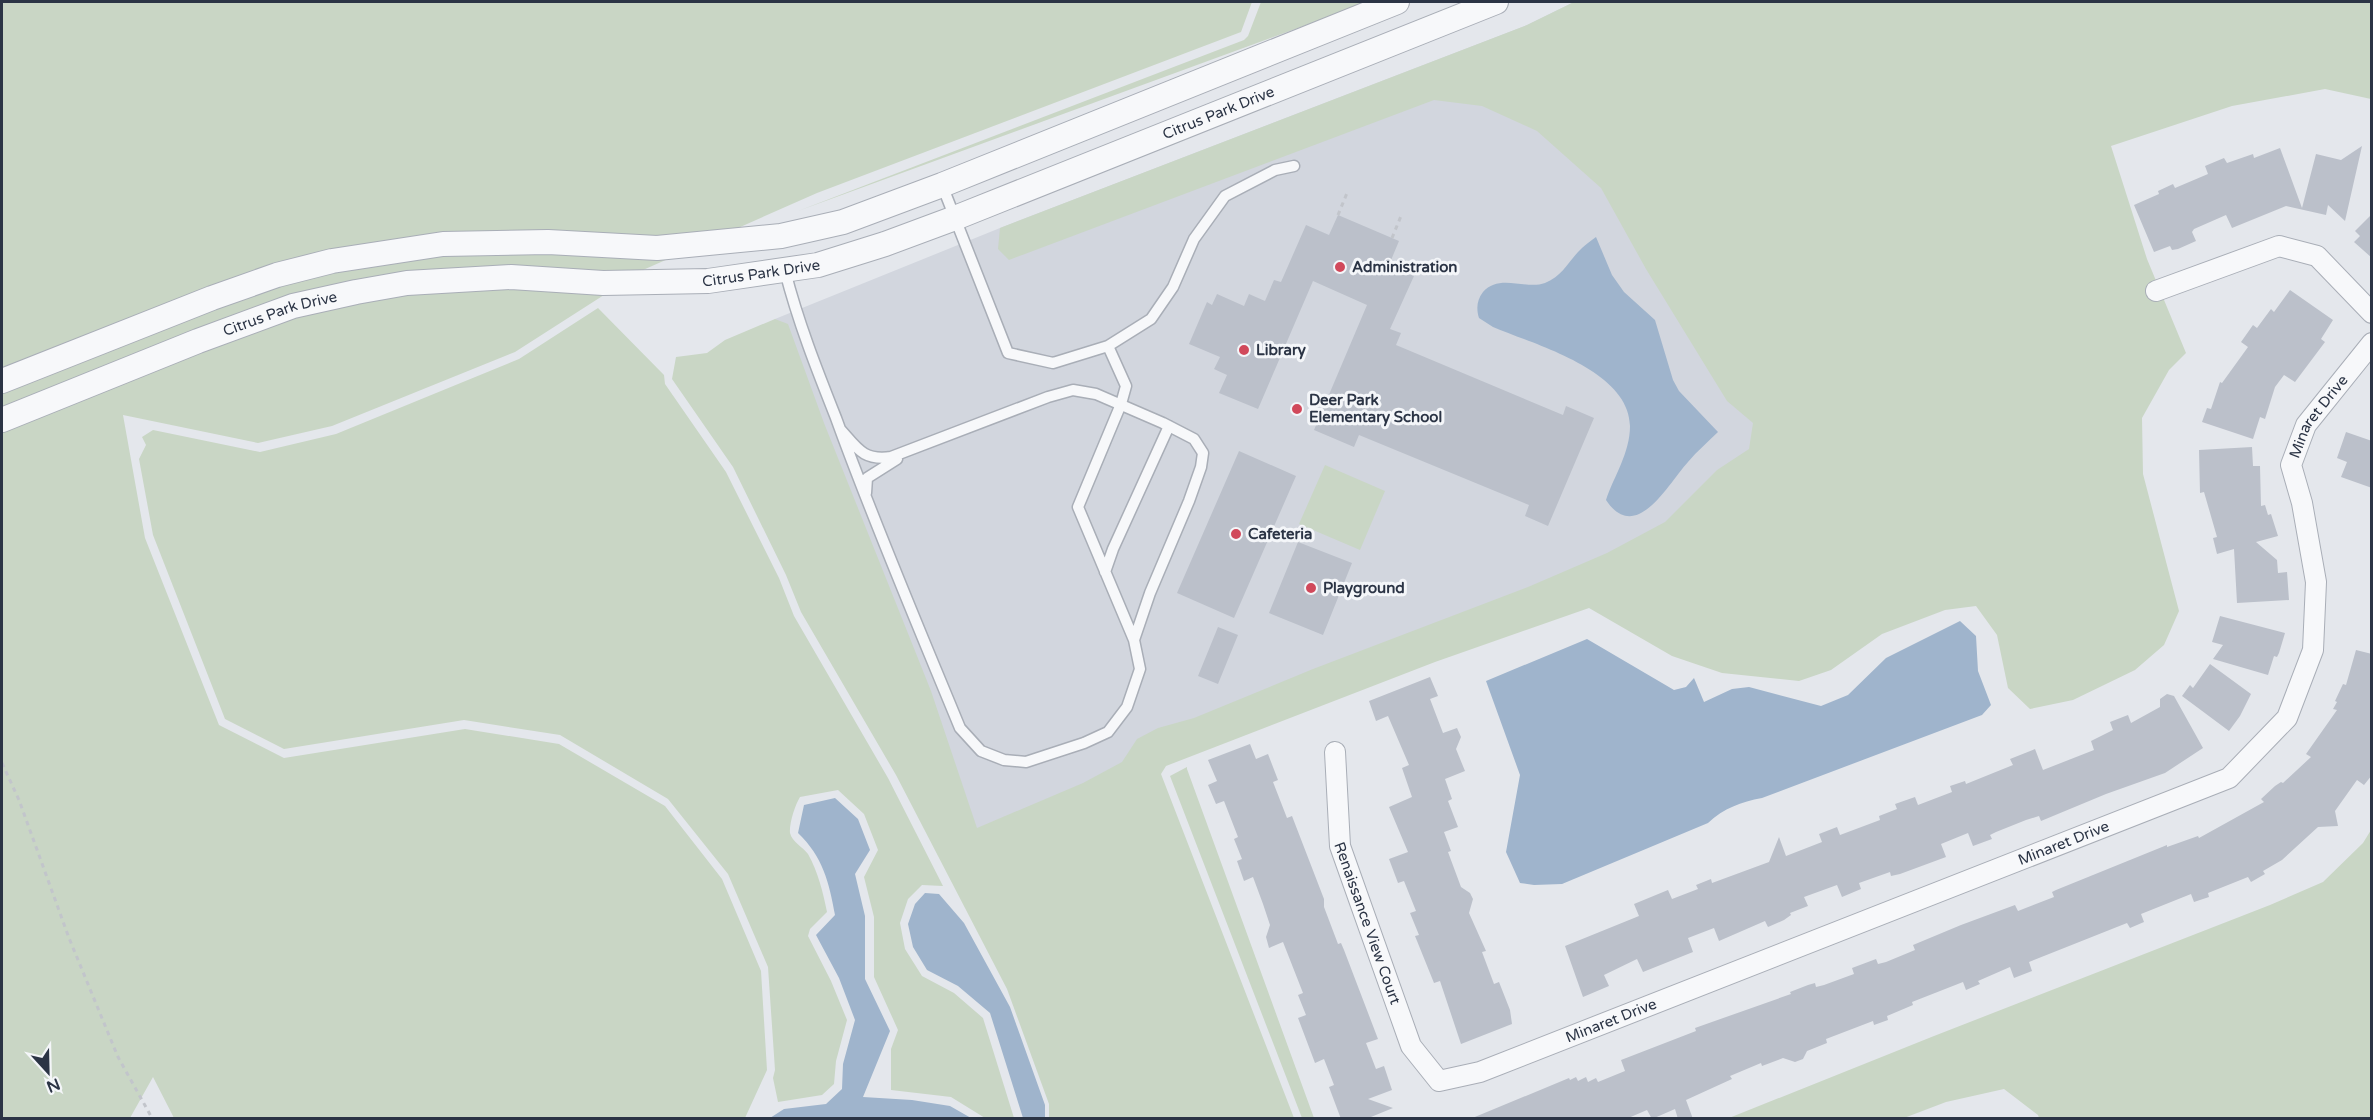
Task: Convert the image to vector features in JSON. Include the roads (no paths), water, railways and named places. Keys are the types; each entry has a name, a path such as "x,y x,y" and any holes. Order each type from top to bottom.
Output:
{"street":[{"path":"2,381 213,298 277,275 332,261 444,244 548,242 657,248 781,236 843,222 942,185 1397,2"},
{"name":"Citrus Park Drive","path":"2,420 293,306 356,292 407,283 511,277 651,284 708,281 785,272 818,265 885,244 955,218 1496,2"},
{"path":"2156,291 2279,246 2317,256 2372,313"},
{"name":"Minaret Drive","path":"1439,1080 1480,1072 2229,778 2287,718 2313,650 2316,582 2302,502 2291,465 2306,426 2372,343"},
{"name":"Renaissance View Court","path":"1335,752 1340,846 1411,1046 1439,1080"}],"lane":[{"path":"942,185 1008,353 1053,363 1108,346 1151,319 1173,287 1194,239 1225,196 1275,170 1294,166"},
{"path":"785,272 794,305 865,496 960,728 981,751 1004,760 1026,762 1084,743 1108,732 1127,707 1140,669 1134,640 1078,507 1121,404 1126,386 1108,346"},
{"path":"840,429 861,454 877,459 891,457 1073,390 1096,394 1121,404 1194,439 1203,453 1201,468 1190,501 1150,593 1134,640"},
{"path":"1106,572 1113,549 1169,426"},
{"path":"865,496 867,478 921,446"}],"water":[{"path":"1596,237 1612,275 1624,292 1655,320 1673,380 1679,391 1718,432 1691,458 1651,506 1640,514 1629,516 1617,512 1606,500 1625,455 1630,426 1626,406 1614,389 1577,362 1493,327 1479,318 1478,311 1479,298 1489,286 1505,283 1538,285 1545,283 1557,276 1582,248"},
{"path":"1960,621 1976,636 1978,671 1991,705 1982,715 1762,798 1733,806 1708,823 1562,884 1520,883 1506,852 1520,775 1486,681 1587,639 1674,690 1686,687 1694,678 1704,702 1732,689 1749,687 1821,706 1848,695 1886,658"},
{"path":"835,798 858,819 870,850 855,874 865,916 865,979 890,1031 863,1097 912,1100 950,1106 971,1118 770,1118 784,1109 826,1104 842,1089 843,1064 855,1020 839,978 816,935 835,915 824,871 807,842 798,833 804,805"},
{"path":"925,893 939,894 964,923 1010,1007 1045,1105 1045,1118 1023,1118 990,1013 958,986 927,970 913,947 908,924 915,904"}],"place":[{"name":"Administration","path":"1340,267"},
{"name":"Library","path":"1244,350"},
{"name":"Deer Park Elementary School","path":"1297,409"},
{"name":"Cafeteria","path":"1236,534"},
{"name":"Playground","path":"1311,588"}]}
